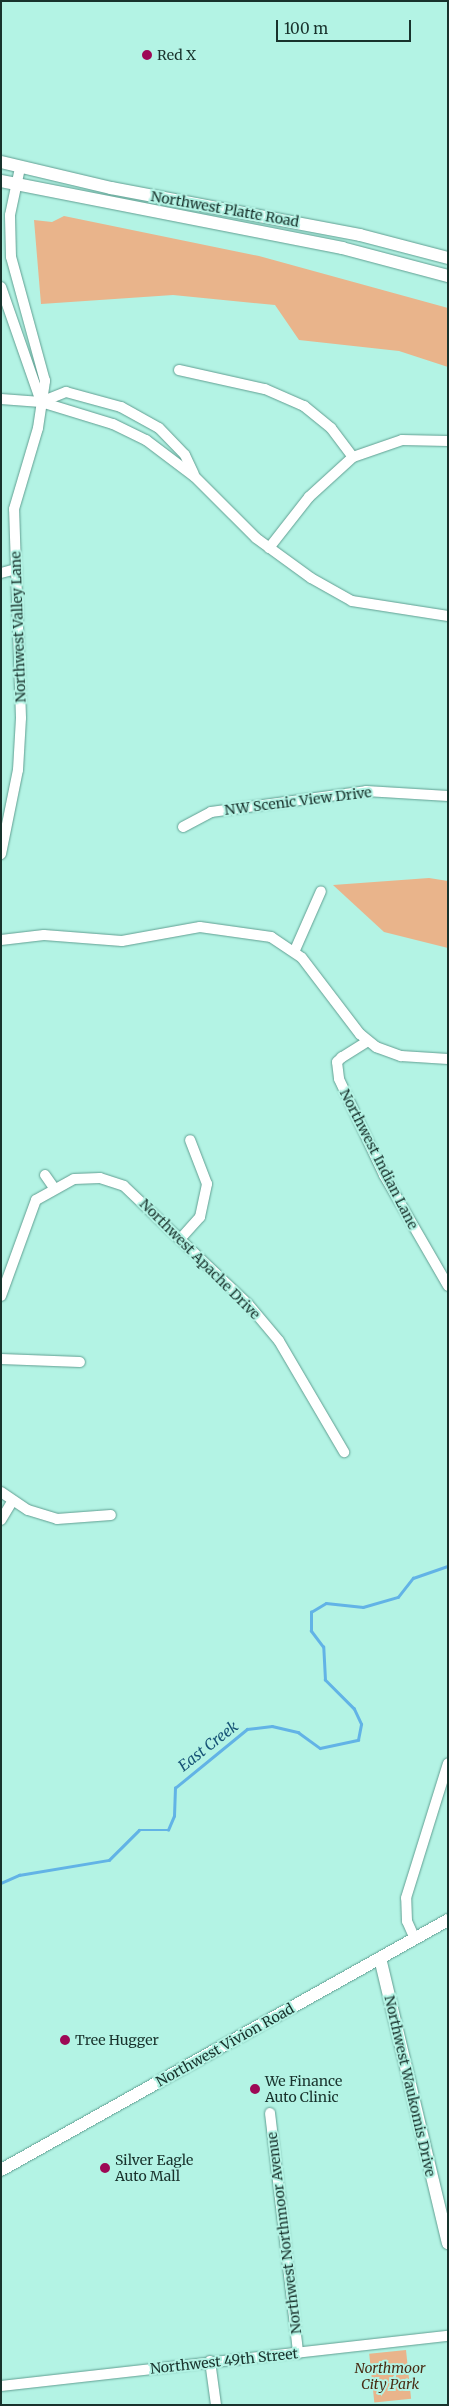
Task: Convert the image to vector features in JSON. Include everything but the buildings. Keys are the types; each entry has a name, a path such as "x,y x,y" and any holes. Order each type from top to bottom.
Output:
{"main road":[{"name":"Northwest Platte Road","path":"2,167 20,168 360,235 448,258"},
{"name":"Northwest Platte Road","path":"1,182 342,248 448,276"},
{"name":"Northwest Vivion Road","path":"1,2170 448,1920"},
{"name":"Northwest Waukomis Drive","path":"380,1958 448,2243"}],"street":[{"name":"Northwest Valley Lane","path":"1,854 18,770 22,718 15,498 38,428 45,381 10,249 10,215 18,186 20,168"},
{"name":"Northwest Valley Lane","path":"1,287 42,402"},
{"path":"179,370 265,389 304,406 331,428 353,457"},
{"path":"42,402 66,392 121,407 159,428 186,455 196,478"},
{"path":"1,399 42,402 113,424 146,440 196,478 239,524 269,548 352,601 448,616"},
{"path":"269,548 309,497 353,457 402,440 448,441"},
{"path":"1,573 16,569"},
{"name":"NW Scenic View Drive","path":"183,827 211,812 366,791 448,796"},
{"path":"295,950 321,891"},
{"path":"1,940 44,935 122,941 200,927 270,937 295,950 368,1042 390,1054 448,1059"},
{"name":"Northwest Indian Lane","path":"368,1042 342,1056 337,1062 339,1078 384,1174 448,1286"},
{"path":"182,1237 200,1217 207,1184 190,1140"},
{"path":"45,1175 54,1188"},
{"name":"Northwest Apache Drive","path":"1,1296 28,1215 36,1200 54,1188 86,1178 118,1184 182,1237 278,1341 344,1452"},
{"path":"1,1359 80,1362"},
{"path":"1,1492 12,1502 57,1518 111,1515"},
{"path":"1,1520 12,1502"},
{"path":"415,1938 407,1921 406,1898 448,1763"},
{"name":"Northwest Northmoor Avenue","path":"270,2113 298,2353"},
{"name":"Northwest 49th Street","path":"1,2386 210,2361 448,2336"},
{"path":"210,2361 216,2405"}],"green space":[{"path":"64,216 259,256 448,308 448,367 399,351 299,340 275,305 173,295 41,304 34,220 52,222"},
{"path":"429,878 448,881 448,948 384,932 333,885"},
{"name":"Northmoor City Park","path":"406,2350 411,2399 374,2403 369,2354"}],"waterway":[{"name":"East Creek","path":"1,1883 19,1875 109,1860 139,1830 168,1830 174,1816 175,1788 247,1729 272,1726 298,1732 320,1748 358,1740 361,1724 354,1709 325,1680 323,1647 311,1631 311,1612 326,1603 363,1607 398,1597 413,1578 448,1566"}],"place":[{"name":"Red X","path":"147,55"},
{"name":"Tree Hugger","path":"65,2040"},
{"name":"We Finance Auto Clinic","path":"255,2089"},
{"name":"Silver Eagle Auto Mall","path":"105,2168"}]}
